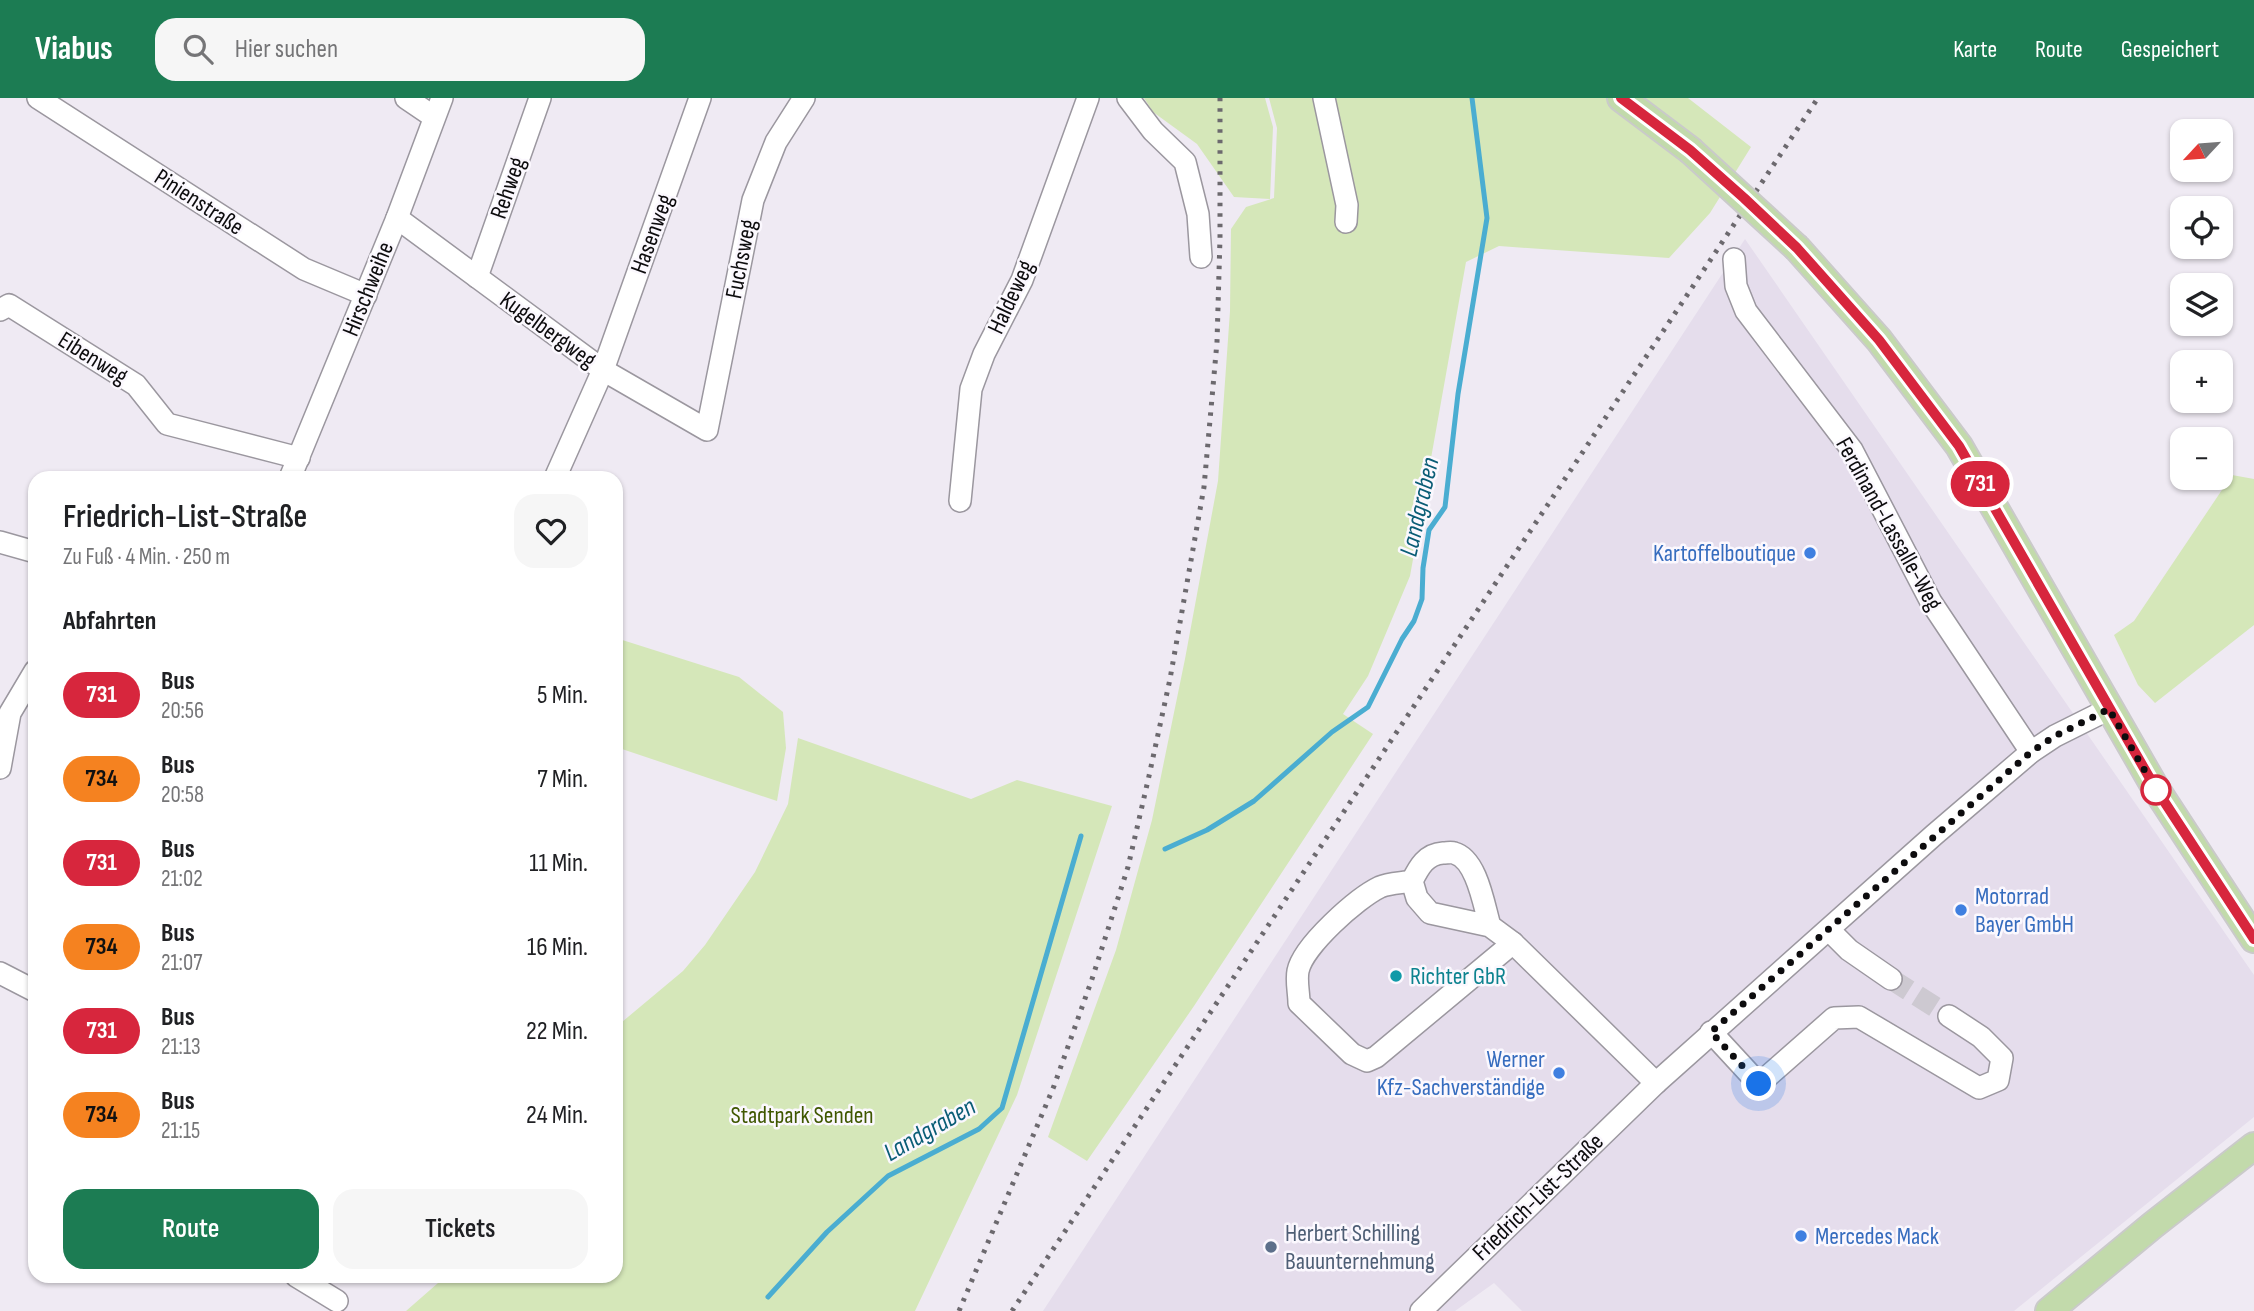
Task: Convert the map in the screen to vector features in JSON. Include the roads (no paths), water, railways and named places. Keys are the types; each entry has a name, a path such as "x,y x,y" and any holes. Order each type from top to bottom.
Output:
{"main road":[{"path":"1621,98 1690,150 1797,248 1879,340 1959,446 2156,789 2254,939"},
{"path":"2049,1311 2254,1146"}],"street":[{"name":"Pinienstraße","path":"38,98 304,269 366,295"},
{"path":"406,98 438,108"},
{"name":"Rehweg","path":"477,277 540,98"},
{"name":"Hasenweg","path":"558,471 603,370 700,98"},
{"name":"Fuchsweg","path":"707,430 753,200 776,142 804,98"},
{"name":"Haldeweg","path":"960,501 971,388 984,354 1022,280 1088,98"},
{"path":"1128,98 1153,131 1185,162 1198,214 1201,257"},
{"path":"1324,98 1347,205 1346,222"},
{"name":"Hirschweihe","path":"294,468 397,218 438,108"},
{"name":"Kugelbergweg","path":"397,218 603,370 707,430"},
{"name":"Ferdinand-Lassalle-Weg","path":"1734,259 1735,286 1746,311 1852,450 1931,602 2031,752"},
{"name":"Eibenweg","path":"0,310 9,304 136,385 167,424 294,468"},
{"path":"0,542 28,550"},
{"path":"0,768 10,713 28,683"},
{"name":"Friedrich-List-Straße","path":"1421,1311 1656,1083 1934,835 2031,752 2055,736 2109,709"},
{"path":"1490,926 1474,872 1465,861 1454,853 1435,854 1421,864 1412,881 1417,898 1430,913 1490,926 1513,943 1656,1083"},
{"path":"1412,881 1382,887 1365,897 1327,929 1307,952 1298,970 1299,1003 1352,1054 1367,1061 1376,1057 1513,943"},
{"path":"1829,930 1849,950 1891,979"},
{"path":"0,972 28,987"},
{"path":"1711,1032 1759,1084 1834,1018 1859,1017 1979,1088 1998,1080 2002,1058 1981,1037 1949,1016"},
{"path":"307,1283 337,1301"}],"waterway":[{"name":"Landgraben","path":"1165,849 1207,830 1254,801 1332,732 1368,707 1414,621 1422,599 1423,568 1429,530 1445,507 1458,394 1487,218 1472,98"},
{"name":"Landgraben","path":"768,1297 827,1232 888,1176 979,1129 1002,1108 1081,836"}],"tunnel":[{"path":"1891,979 1949,1016"}],"railway":[{"path":"959,1311 1054,1086 1092,979 1128,867 1170,679 1204,487 1217,342 1220,98"},
{"path":"1012,1311 1818,98"}],"place":[{"name":"Kartoffelboutique","path":"1810,553"},
{"name":"Motorrad Bayer GmbH","path":"1961,910"},
{"name":"Richter GbR","path":"1396,976"},
{"name":"Werner Kfz-Sachverständige","path":"1559,1073"},
{"name":"Mercedes Mack","path":"1801,1236"},
{"name":"Herbert Schilling Bauunternehmung","path":"1271,1247"}],"park label":[{"name":"Stadtpark Senden","path":"802,1115"}]}
